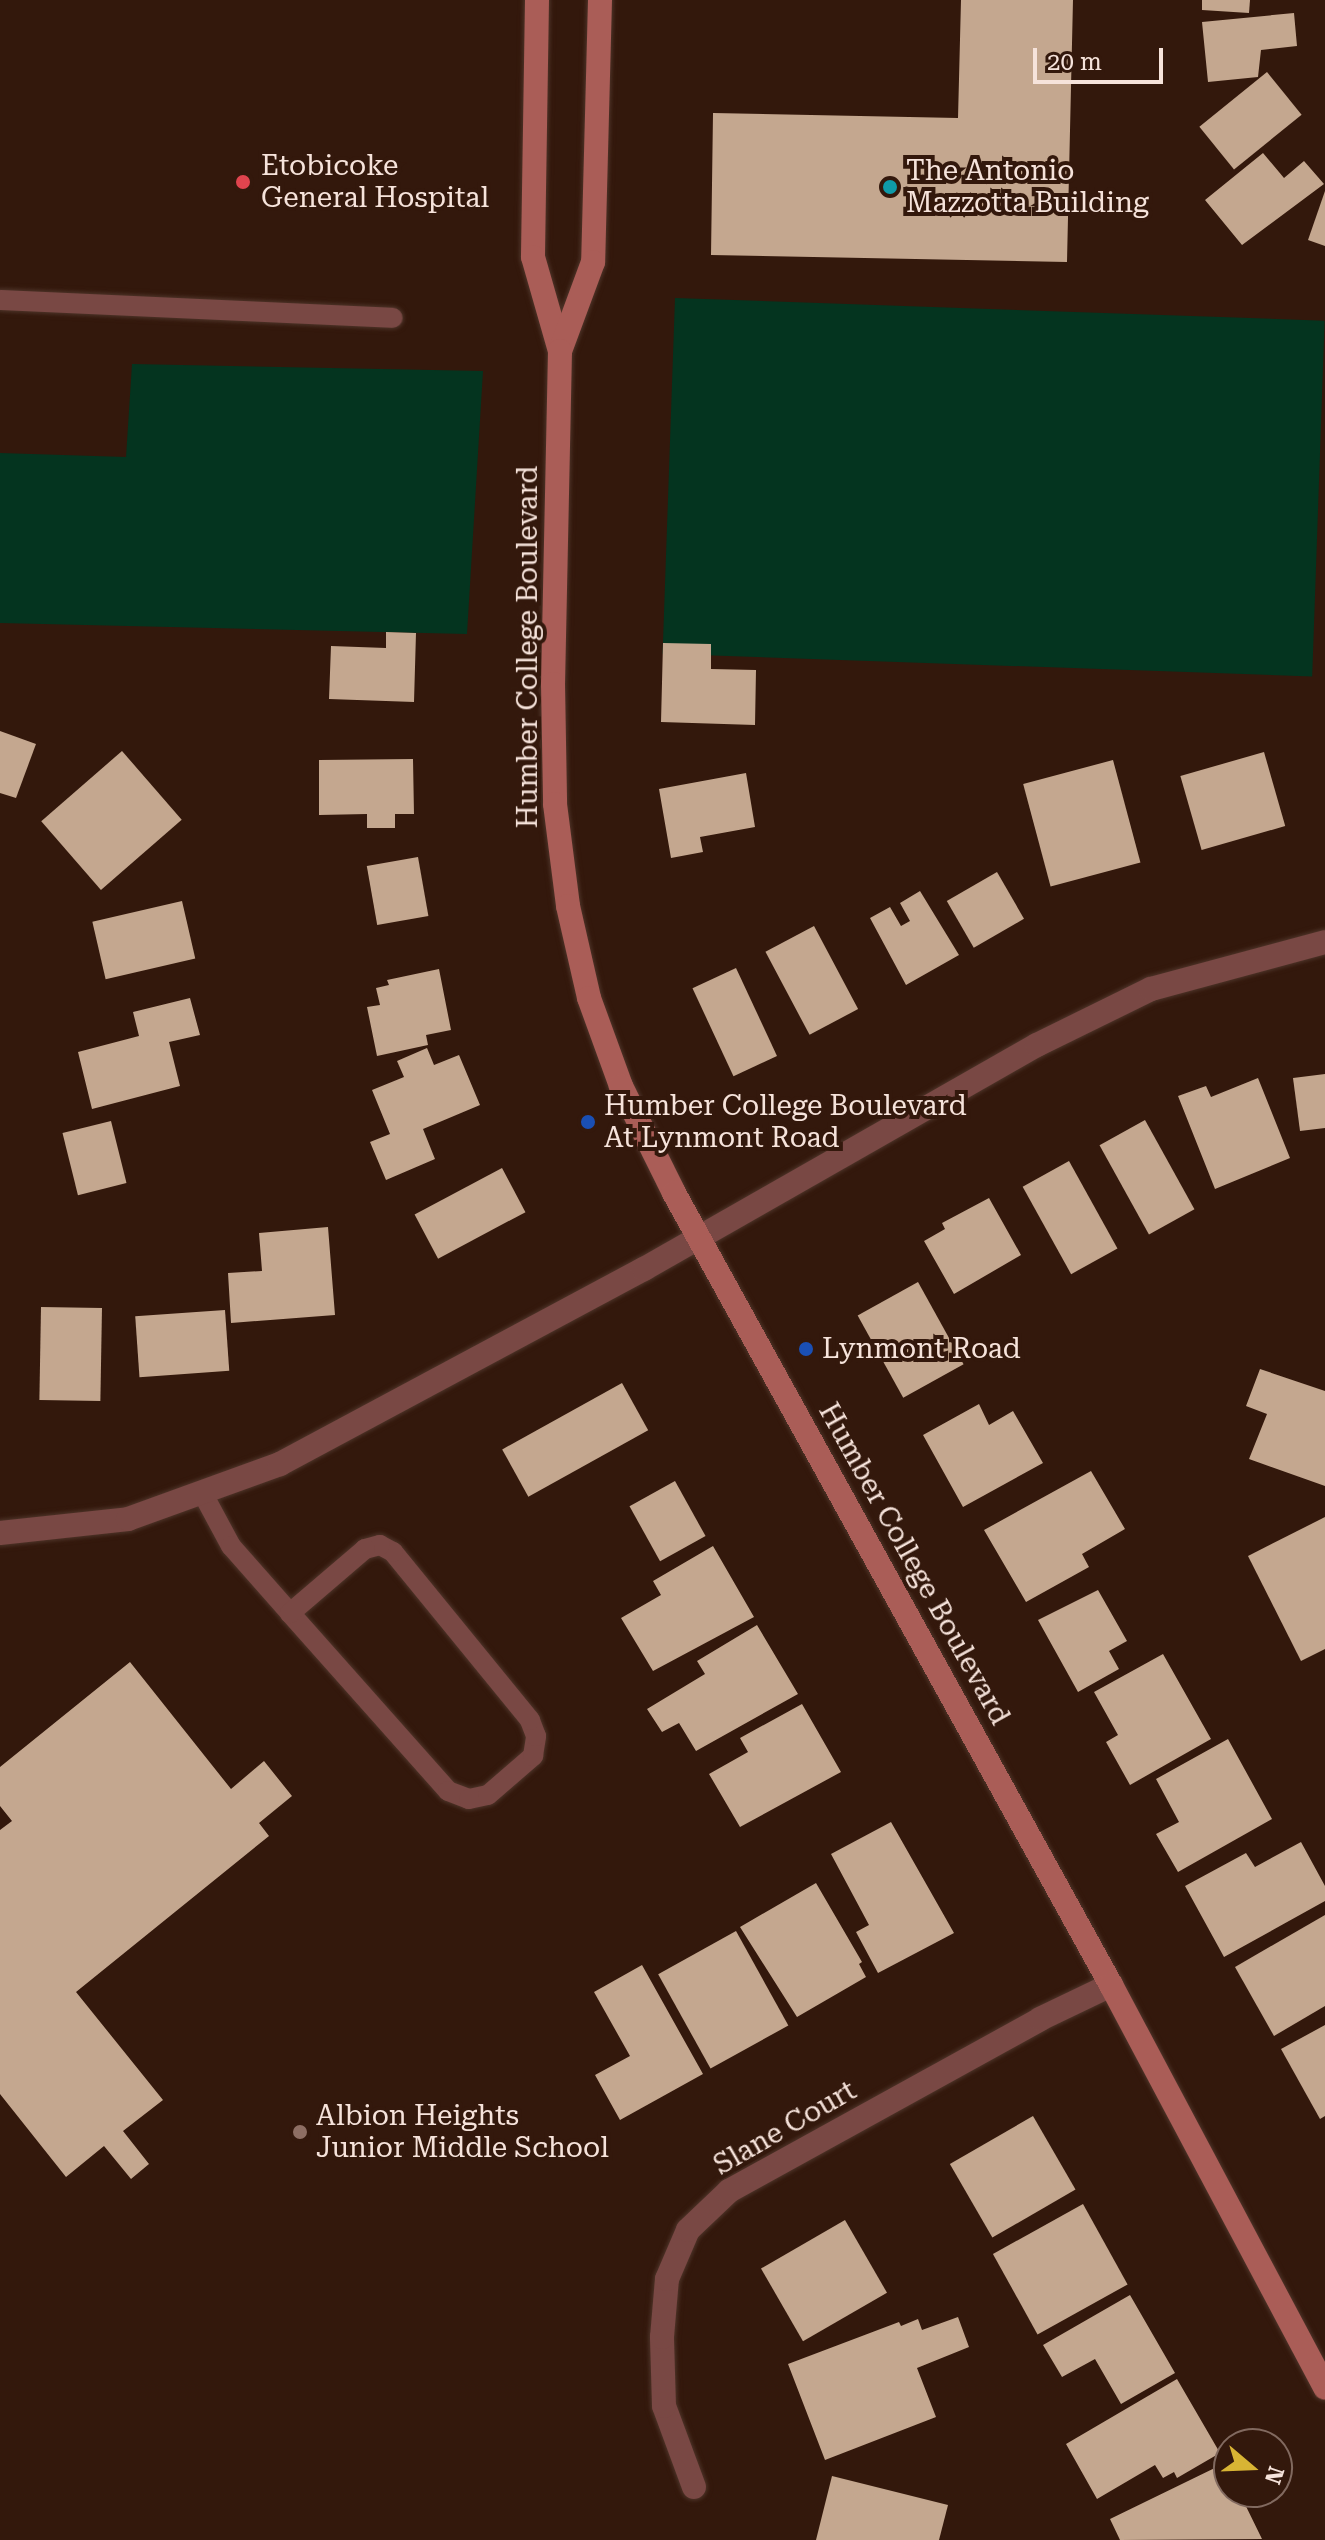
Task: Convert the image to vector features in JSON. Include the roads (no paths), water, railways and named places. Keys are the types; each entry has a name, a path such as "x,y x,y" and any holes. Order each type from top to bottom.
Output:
{"street":[{"name":"Humber College Boulevard","path":"537,0 533,257 560,351 553,684 555,804 568,906 589,998 621,1086 699,1238 1111,1985 1325,2388"},
{"name":"Humber College Boulevard","path":"560,351 593,262 600,0"},
{"path":"0,1533 128,1519 203,1494 352,1428 699,1238 1037,1045 1151,989 1325,942"},
{"name":"Slane Court","path":"694,2487 664,2406 662,2337 667,2279 688,2230 729,2191 1040,2019 1111,1985"}],"lane":[{"path":"0,300 393,318"},
{"path":"203,1494 231,1546 290,1613 448,1791 469,1799 488,1795 533,1756 536,1736 530,1720 393,1552 380,1545 365,1549 290,1613"}],"place":[{"name":"Etobicoke General Hospital","path":"243,182"},
{"name":"The Antonio Mazzotta Building","path":"890,187"},
{"name":"Humber College Boulevard At Lynmont Road","path":"588,1122"},
{"name":"Lynmont Road","path":"806,1349"},
{"name":"Albion Heights Junior Middle School","path":"300,2132"}]}
